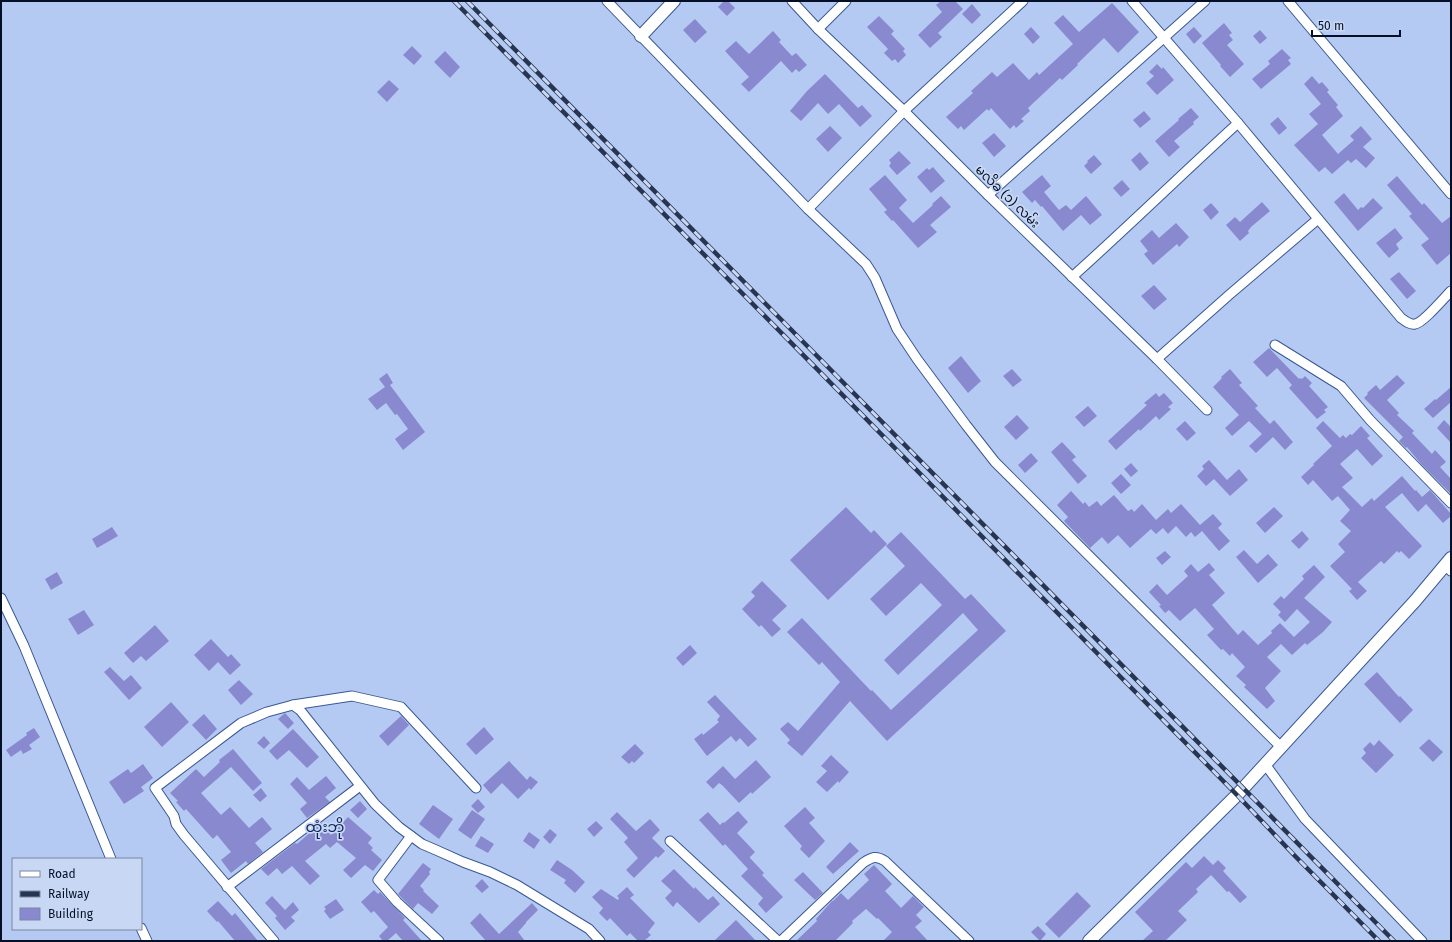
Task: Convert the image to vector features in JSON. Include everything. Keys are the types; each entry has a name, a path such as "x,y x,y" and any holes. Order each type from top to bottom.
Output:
{"street":[{"path":"607,1 808,209 866,264 875,278 897,329 966,426 995,462 1281,746"},
{"path":"641,36 674,1"},
{"name":"မလိခ (၁) လမ်း","path":"792,1 818,29 904,110 988,195 1157,359 1206,410"},
{"path":"818,29 846,1"},
{"path":"808,209 904,110 1023,1"},
{"path":"1132,1 1238,123 1401,318 1408,323 1415,324 1423,319 1451,291"},
{"path":"988,195 1205,1"},
{"path":"1288,1 1451,194"},
{"path":"1072,277 1130,225 1168,187 1238,123"},
{"path":"1157,359 1229,294 1318,219"},
{"path":"1275,345 1341,386 1370,420 1451,504"},
{"path":"1089,941 1237,795 1449,565"},
{"path":"1,598 24,646 111,858"},
{"path":"274,941 227,888 184,835 176,824 174,816 155,788 241,722 267,712 293,705 352,696 401,707 476,788"},
{"path":"293,705 300,710 375,804 422,844 490,872 517,885 589,929 600,941"},
{"path":"1265,764 1305,819 1422,941"},
{"path":"227,888 360,786"},
{"path":"412,836 378,880 397,902 439,941"},
{"path":"670,841 780,941 863,863 872,857 878,857 885,861 969,941"},
{"path":"142,930 147,941"}],"building":[{"path":"724,1 728,1 735,8 727,16 718,7"},
{"path":"941,1 955,1 963,9 938,33 942,37 930,48 918,35 942,12 936,5"},
{"path":"1112,3 1139,32 1118,53 1104,38 1062,80 1060,78 1028,108 1030,111 1021,119 1024,121 1016,128 1014,125 1010,129 991,108 989,111 987,109 964,130 961,126 958,129 946,117 973,93 971,91 992,72 997,77 1013,63 1029,80 1037,72 1039,75 1073,44 1054,23 1063,15 1079,32"},
{"path":"972,4 981,15 972,24 962,14"},
{"path":"879,16 894,31 891,34 905,49 903,51 906,55 898,63 895,59 892,61 884,53 888,49 867,27"},
{"path":"695,19 707,32 695,43 683,30"},
{"path":"1224,23 1232,33 1229,35 1233,40 1227,45 1244,64 1230,77 1202,43"},
{"path":"1031,27 1040,37 1033,44 1024,34"},
{"path":"1194,27 1202,36 1194,44 1186,34"},
{"path":"1260,30 1267,38 1260,44 1253,36"},
{"path":"773,31 781,40 779,42 792,56 796,53 807,65 799,72 796,69 792,73 781,61 749,92 741,84 749,77 725,51 736,41 749,54"},
{"path":"412,46 422,56 414,65 403,55"},
{"path":"1282,49 1291,58 1288,60 1291,64 1261,89 1252,79 1270,64 1268,61"},
{"path":"445,51 460,67 450,78 434,62"},
{"path":"1157,64 1162,69 1163,67 1174,80 1157,95 1146,83 1154,76 1149,72"},
{"path":"825,74 858,108 862,105 872,116 860,127 839,104 828,114 818,103 801,121 790,111 807,91"},
{"path":"1312,76 1319,84 1322,82 1329,90 1327,92 1338,105 1336,107 1343,116 1322,135 1338,154 1354,140 1350,136 1361,126 1372,139 1363,147 1375,158 1366,168 1356,159 1351,163 1348,160 1332,174 1325,167 1319,172 1294,145 1318,124 1309,114 1321,104 1304,84"},
{"path":"389,80 399,89 387,102 377,92"},
{"path":"1191,108 1199,117 1193,122 1194,124 1174,141 1180,147 1169,157 1155,141"},
{"path":"1144,111 1151,119 1140,128 1133,120"},
{"path":"1278,117 1287,128 1279,135 1270,124"},
{"path":"830,126 842,138 828,152 816,139"},
{"path":"994,133 1006,146 994,157 982,143"},
{"path":"899,151 911,163 897,175 889,166 891,163 889,160"},
{"path":"1140,152 1149,163 1140,171 1131,160"},
{"path":"1094,155 1102,164 1091,174 1084,166"},
{"path":"933,167 945,181 931,193 917,177 927,168 929,170"},
{"path":"885,175 907,200 899,208 913,223 941,196 951,207 930,225 937,232 918,248 884,212 887,210 869,189"},
{"path":"1042,175 1051,186 1044,192 1059,210 1066,205 1071,210 1086,196 1102,215 1090,225 1081,215 1063,231 1042,206 1041,207 1035,200 1032,203 1022,192"},
{"path":"1397,176 1422,205 1424,203 1442,223 1451,216 1451,253 1437,265 1421,245 1429,239 1409,216 1412,214 1387,185"},
{"path":"1122,180 1130,189 1121,197 1113,188"},
{"path":"1344,193 1358,210 1361,207 1363,208 1373,198 1383,208 1358,231 1334,202"},
{"path":"1262,202 1270,211 1251,227 1248,231 1249,233 1240,241 1226,225 1235,217 1240,222"},
{"path":"1211,203 1219,212 1211,220 1203,210"},
{"path":"1176,223 1189,237 1179,247 1177,244 1153,265 1144,254 1148,251 1140,241 1152,230 1159,238"},
{"path":"1395,228 1403,238 1396,244 1399,249 1389,258 1376,243"},
{"path":"1399,272 1416,291 1407,299 1390,279"},
{"path":"1154,285 1167,299 1154,310 1141,296"},
{"path":"1269,348 1299,379 1302,379 1305,376 1312,383 1309,386 1328,407 1324,410 1326,412 1317,419 1289,388 1292,385 1277,368 1267,377 1253,362"},
{"path":"961,356 981,381 968,393 948,368"},
{"path":"1012,369 1022,380 1013,387 1003,376"},
{"path":"1230,369 1242,383 1239,385 1258,406 1255,408 1270,424 1274,420 1293,442 1285,450 1273,437 1256,453 1249,446 1262,434 1249,421 1232,436 1225,428 1239,415 1213,387"},
{"path":"387,373 393,383 390,385 425,432 403,450 395,439 408,429 397,414 395,415 386,403 377,410 368,399 385,387 379,379"},
{"path":"1397,375 1405,383 1387,400 1399,413 1397,415 1414,431 1412,433 1432,454 1435,450 1446,462 1440,467 1451,479 1451,494 1421,464 1407,447 1406,448 1399,441 1403,437 1364,398 1376,385 1380,390"},
{"path":"1451,387 1451,402 1433,418 1424,409"},
{"path":"1156,393 1159,397 1164,393 1173,403 1168,407 1171,409 1159,420 1156,416 1116,450 1108,441 1147,405 1144,403"},
{"path":"1088,406 1097,416 1084,427 1075,417"},
{"path":"1017,415 1029,428 1016,440 1004,427"},
{"path":"1444,420 1451,427 1451,443 1437,428"},
{"path":"1185,421 1196,433 1187,441 1176,429"},
{"path":"1323,421 1340,438 1343,435 1346,438 1350,434 1352,435 1361,426 1370,436 1367,438 1383,456 1372,466 1357,449 1340,464 1353,478 1342,487 1362,507 1372,498 1374,501 1402,476 1422,497 1430,490 1451,514 1451,516 1443,523 1426,504 1418,512 1402,493 1385,507 1422,546 1409,559 1401,551 1399,553 1397,551 1384,564 1381,561 1358,582 1367,591 1357,600 1349,591 1352,589 1330,566 1345,552 1338,544 1351,531 1340,521 1350,510 1338,496 1332,501 1313,480 1308,485 1301,477 1332,446 1316,428"},
{"path":"1062,442 1076,457 1072,460 1087,476 1078,484 1051,452"},
{"path":"1031,453 1038,461 1025,473 1018,465"},
{"path":"1209,460 1227,480 1239,469 1248,480 1230,496 1214,479 1206,486 1197,476 1204,469 1202,466"},
{"path":"1131,463 1138,471 1131,477 1124,469"},
{"path":"1121,474 1131,485 1121,494 1111,483"},
{"path":"1071,491 1083,504 1085,502 1089,507 1097,501 1101,506 1114,495 1128,511 1132,509 1134,512 1142,504 1156,520 1168,509 1171,513 1181,504 1200,525 1213,514 1222,524 1218,528 1230,541 1219,551 1202,531 1195,537 1191,532 1186,537 1176,526 1168,534 1163,528 1156,534 1151,529 1130,548 1118,535 1108,544 1102,537 1090,548 1064,521 1068,517 1057,505"},
{"path":"846,507 871,533 874,530 887,544 828,600 790,560"},
{"path":"1274,507 1283,516 1265,533 1256,523"},
{"path":"112,527 118,536 97,548 92,539"},
{"path":"1302,531 1309,539 1299,549 1291,541"},
{"path":"901,532 965,599 971,594 1006,631 887,741 850,701 802,756 787,743 790,740 780,729 788,722 798,731 840,682 822,662 819,665 787,632 802,618 891,710 978,630 963,613 898,675 884,660 942,605 921,583 886,616 870,599 905,566 886,546"},
{"path":"1244,550 1257,564 1268,554 1278,565 1258,583 1236,557"},
{"path":"1165,551 1171,557 1162,565 1156,558"},
{"path":"1209,563 1215,570 1209,575 1225,593 1212,605 1238,635 1243,630 1258,645 1272,633 1271,631 1280,623 1294,637 1310,622 1297,609 1285,622 1278,615 1281,612 1273,604 1281,596 1284,599 1304,579 1302,576 1314,565 1325,577 1304,598 1332,622 1323,632 1307,645 1305,643 1292,655 1281,644 1267,657 1281,671 1265,688 1275,701 1267,709 1244,687 1246,685 1236,676 1245,667 1232,653 1230,656 1223,649 1221,650 1207,635 1214,629 1195,608 1180,621 1169,610 1165,613 1159,606 1161,605 1149,592 1157,584 1167,595 1188,576 1184,571 1191,564 1198,572"},
{"path":"57,572 63,583 51,590 45,579"},
{"path":"762,581 787,606 772,620 781,629 772,637 761,625 759,627 742,609 755,596 751,592"},
{"path":"84,610 94,625 78,635 68,619"},
{"path":"155,625 169,641 146,661 141,656 133,663 124,653"},
{"path":"211,639 228,657 231,654 241,665 230,675 218,662 209,671 194,655"},
{"path":"690,645 697,653 683,666 676,658"},
{"path":"110,667 124,681 131,675 142,688 129,700 104,672"},
{"path":"1377,672 1399,697 1400,696 1413,710 1400,723 1364,684"},
{"path":"239,680 253,694 241,705 228,690"},
{"path":"715,695 757,739 748,747 740,738 736,742 731,736 707,756 694,739 702,733 703,735 719,722 717,720 720,716 707,702"},
{"path":"171,702 189,722 162,747 144,727"},
{"path":"285,713 294,723 288,729 278,719"},
{"path":"204,714 217,729 206,740 192,725"},
{"path":"401,716 409,725 388,746 379,736"},
{"path":"484,727 494,739 476,755 466,744"},
{"path":"34,728 40,737 29,745 32,749 23,754 21,750 11,757 6,750"},
{"path":"293,729 319,757 307,768 289,750 277,760 269,751"},
{"path":"264,736 270,743 264,749 257,743"},
{"path":"1429,739 1443,752 1433,762 1419,748"},
{"path":"1379,740 1394,755 1376,773 1361,758 1366,753 1363,749 1370,742 1374,746"},
{"path":"635,744 644,753 634,763 632,761 629,764 621,757"},
{"path":"233,749 262,783 253,791 231,767 201,793 221,815 230,807 249,828 262,817 272,829 255,843 263,852 248,864 246,861 231,873 221,860 231,852 217,835 213,839 186,809 184,811 176,802 178,801 170,793 196,769 204,777 220,762 219,760"},
{"path":"831,755 849,772 839,783 838,781 827,792 816,782 827,771 821,766"},
{"path":"756,760 771,777 752,794 751,792 739,803 719,783 713,789 706,782 723,766 735,779"},
{"path":"509,761 527,780 530,776 538,782 531,790 529,788 518,799 502,783 491,794 483,785"},
{"path":"143,764 153,778 141,787 144,791 124,804 109,782 128,769 131,773"},
{"path":"326,776 336,788 325,797 330,802 307,818 300,809 307,803 290,784 297,777 309,790"},
{"path":"261,788 267,796 260,802 253,795"},
{"path":"478,799 485,807 478,813 471,806"},
{"path":"360,801 367,809 358,818 350,810"},
{"path":"433,805 453,819 439,839 419,824"},
{"path":"805,807 815,818 809,823 825,841 809,858 800,849 802,846 784,826"},
{"path":"472,810 485,819 471,839 458,830"},
{"path":"738,811 748,822 737,833 755,852 750,858 764,873 762,875 783,897 766,913 758,904 763,898 741,876 748,869 725,844 723,846 699,820 708,812 720,825"},
{"path":"617,812 636,831 650,819 660,830 652,838 665,851 658,858 656,856 634,878 626,870 638,858 624,842 628,838 610,819"},
{"path":"348,817 372,838 368,843 373,848 371,850 382,860 373,871 365,865 351,878 343,870 356,858 337,842 330,848 326,844 305,861 320,876 310,885 292,866 282,874 277,868 268,876 261,869 295,843 297,844 321,823 331,835"},
{"path":"596,821 603,828 594,837 587,829"},
{"path":"550,829 557,835 550,844 543,837"},
{"path":"529,832 540,840 534,849 523,841"},
{"path":"481,836 494,844 488,853 475,846"},
{"path":"850,842 859,851 833,874 826,867"},
{"path":"1204,856 1213,865 1218,860 1226,868 1223,871 1247,897 1240,903 1211,875 1196,889 1198,892 1178,911 1187,920 1165,941 1142,941 1153,931 1135,912 1186,862 1192,868"},
{"path":"557,860 572,870 585,882 575,893 564,883 566,880 550,870"},
{"path":"423,863 431,869 429,872 430,874 420,886 424,890 423,891 439,906 432,914 418,903 413,909 398,894"},
{"path":"874,865 892,884 885,891 901,908 913,896 924,907 916,915 922,921 915,927 928,941 883,941 892,932 878,918 877,919 866,909 852,921 853,923 835,941 796,941 817,921 816,919 841,893 848,900 869,880 864,874"},
{"path":"674,869 694,889 695,887 708,900 713,896 720,904 699,923 677,902 673,907 665,898 672,891 661,881"},
{"path":"803,872 823,893 815,900 794,880"},
{"path":"482,879 489,887 482,893 475,886"},
{"path":"627,887 634,895 630,898 655,923 648,932 651,935 644,941 638,941 630,933 627,936 610,918 607,921 599,913 603,908 592,897 601,889 618,900 619,898 617,896"},
{"path":"374,890 378,894 380,892 405,918 403,920 422,941 403,941 396,933 387,941 383,941 379,936 388,927 374,911 371,913 361,902"},
{"path":"1077,892 1091,906 1059,938 1045,924"},
{"path":"272,896 285,910 293,902 299,910 291,917 295,921 285,930 275,918 277,916 265,903"},
{"path":"336,899 344,910 330,919 324,911 326,909 324,907"},
{"path":"218,901 232,916 235,913 258,941 235,941 218,921 217,922 207,911"},
{"path":"532,903 538,910 518,932 525,941 486,941 470,923 480,913 499,934"},
{"path":"736,920 756,941 714,941"},
{"path":"1038,926 1046,934 1040,941 1031,932"}],"railway":[{"path":"454,1 1379,941"},
{"path":"467,1 1394,941"}],"district":[{"name":"ထုံးဘို","path":"325,827"}]}
